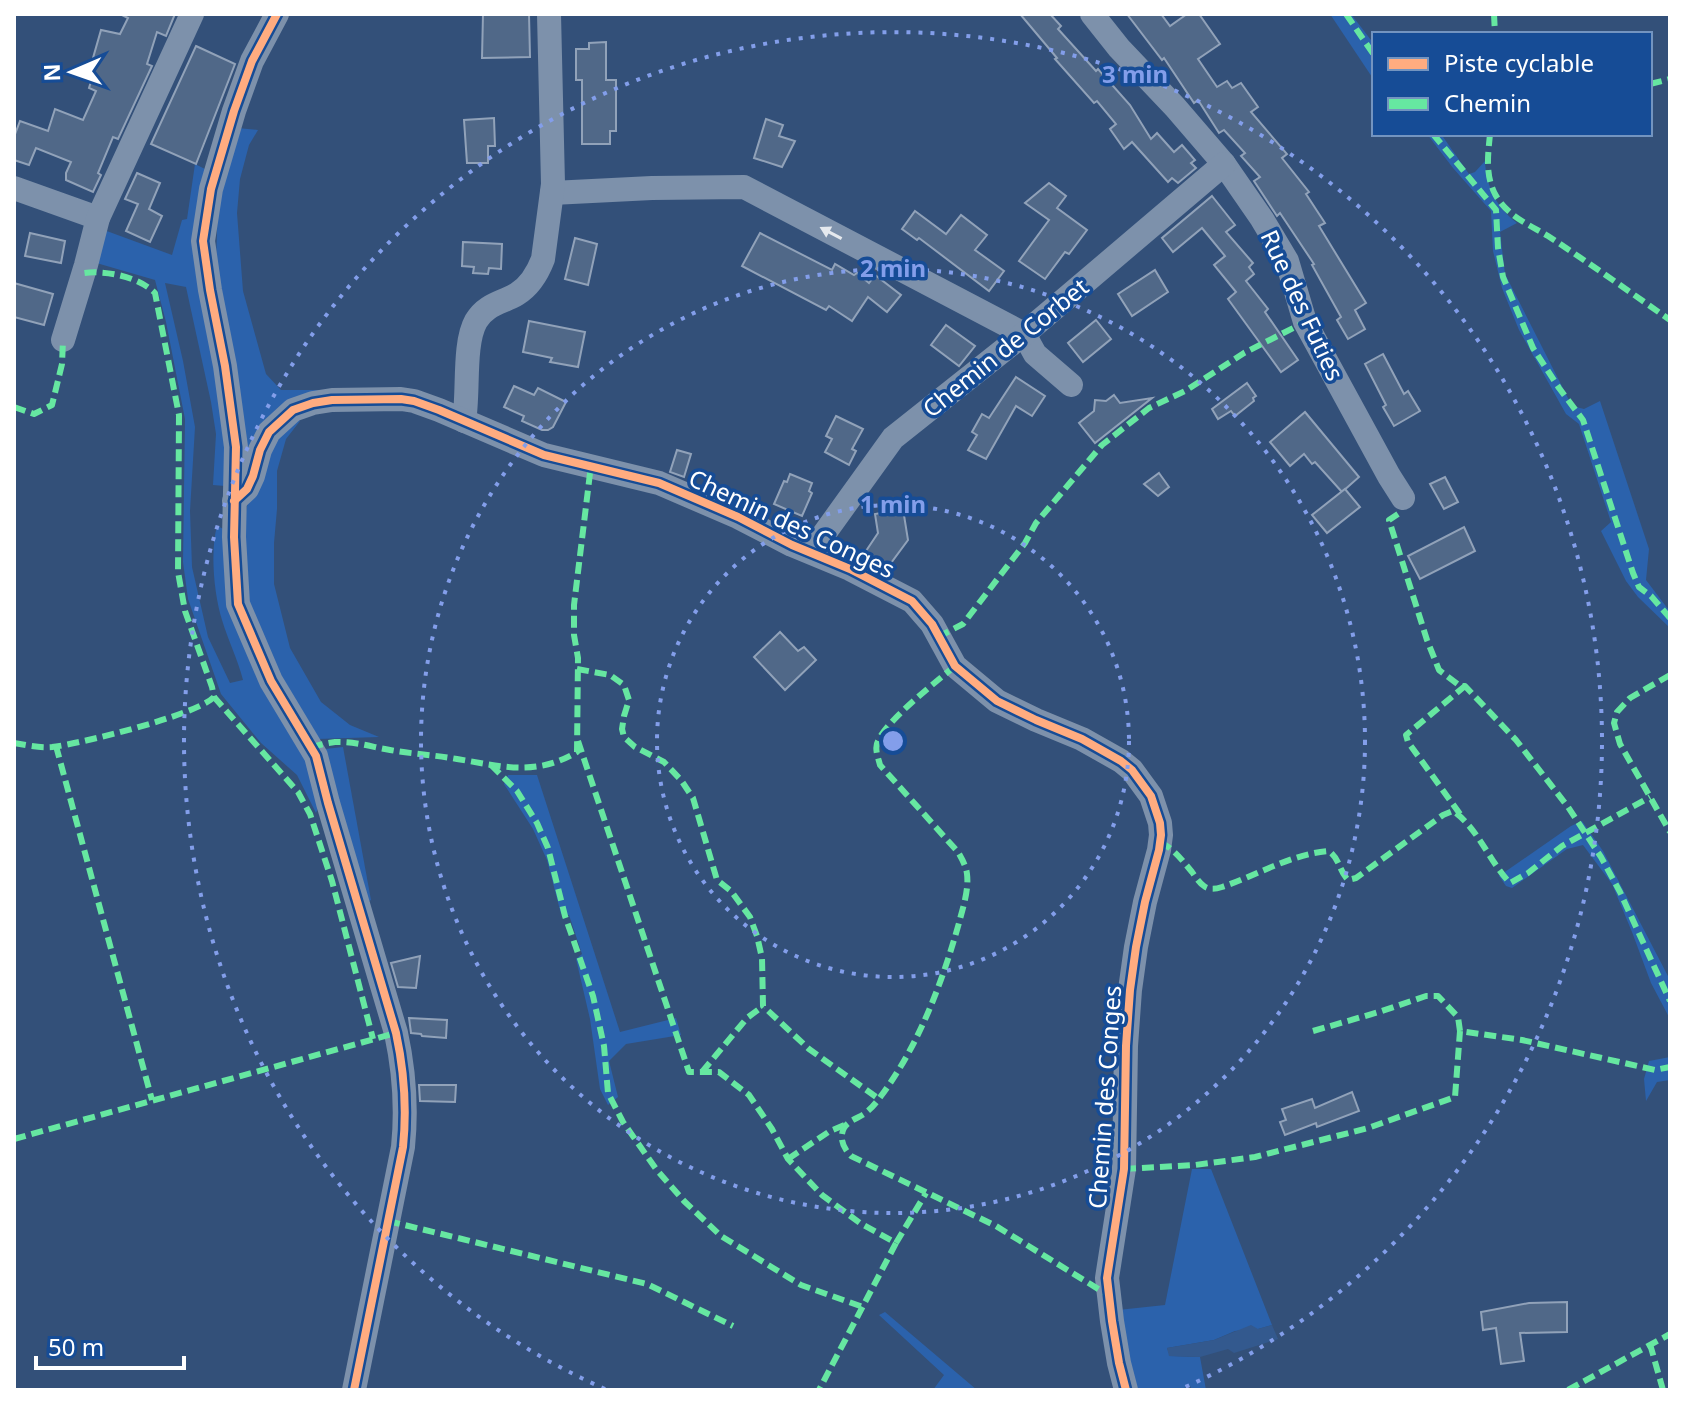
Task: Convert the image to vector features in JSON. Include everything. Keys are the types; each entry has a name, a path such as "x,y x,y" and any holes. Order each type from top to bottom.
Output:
{"street":[{"path":"63,340 98,218 192,14"},
{"path":"277,14 252,61 230,123 211,189 203,241 233,413 238,604 271,681 316,756 401,1058 406,1125 403,1147 354,1390"},
{"path":"464,421 474,324 489,307 526,287 543,259 552,193 549,14"},
{"name":"Rue des Futies","path":"1092,14 1224,164 1262,219 1287,261 1305,322 1403,498"},
{"name":"Chemin de Corbet","path":"811,552 893,438 1024,334 1224,164"},
{"path":"552,193 744,187 1024,334 1035,354 1071,385"},
{"path":"14,188 98,218"},
{"name":"Chemin des Conges","path":"234,501 247,489 269,432 293,410 332,400 401,399 428,406 544,455 659,483 850,569 912,601 932,624 955,666 997,701 1082,739 1121,761 1144,784 1157,809 1161,835 1145,902 1130,990 1124,1169 1107,1278 1126,1390"}],"shaded area":[{"path":"1330,14 1351,14 1372,41 1372,77"},
{"path":"237,128 258,130 249,145 240,179 237,213 243,291 266,374 281,390 332,390 299,400 249,475 216,262 218,201"},
{"path":"1429,136 1442,136 1469,174 1485,161 1494,196 1517,223 1500,232 1505,274 1572,406 1584,409 1600,401 1649,549 1646,580 1670,608 1670,628 1626,581 1601,531 1611,522 1579,424 1566,414 1519,330 1502,288 1493,251 1491,211"},
{"path":"195,164 209,171 227,438 225,486 213,485 216,434 186,287 165,283 195,427 190,511 192,567 208,637 230,683 243,680 222,620 215,586 213,560 217,526 226,530 230,607 305,752 318,808 316,813 297,775 261,743 221,694 188,599 183,562 185,419 155,280 93,262 104,230 172,255 182,220 187,219"},
{"path":"297,417 300,421 286,439 277,471 274,543 274,584 290,648 321,702 350,725 379,737 317,739 292,701 248,607 241,541 247,506 270,444"},
{"path":"343,747 371,900 363,904 325,749"},
{"path":"508,775 537,775 620,1032 676,1018 681,1035 626,1044 609,1061 618,1097 608,1105 600,1089 590,1019 576,959 582,954 569,915 561,914 547,860 533,829 504,784"},
{"path":"1582,821 1603,851 1670,980 1670,1019 1651,983 1612,884 1583,845 1567,849 1512,888 1506,886 1499,876"},
{"path":"1670,1057 1670,1080 1657,1082 1646,1101 1644,1079 1649,1061"},
{"path":"1192,1169 1211,1169 1272,1325 1167,1348 1170,1356 1200,1357 1206,1390 1192,1390 1190,1386 1178,1390 1136,1390 1118,1310 1165,1305"},
{"path":"885,1312 977,1390 933,1390 944,1375 879,1315"},
{"path":"1251,1325 1258,1329 1272,1325 1278,1339 1234,1353 1228,1349 1200,1357 1169,1356 1167,1348 1214,1340"}],"building":[{"path":"120,14 175,14 166,36 157,32 147,64 152,66 118,139 113,137 93,192 66,180 71,162 36,148 29,165 14,160 14,137 20,121 48,131 55,109 83,120 96,91 89,88 98,59 93,58 101,30 120,34 128,18"},
{"path":"483,14 529,14 530,57 482,58"},
{"path":"1020,14 1050,14 1061,26 1058,29 1130,105 1151,139 1157,133 1174,152 1182,145 1195,160 1191,163 1196,168 1178,183 1172,178 1168,182 1132,142 1124,149 1110,129 1116,124 1055,59"},
{"path":"1127,14 1161,14 1170,26 1187,14 1199,14 1220,44 1198,59 1217,87 1227,81 1232,88 1241,83 1258,107 1251,112 1287,154 1282,158 1309,192 1306,194 1325,223 1319,226 1366,303 1355,310 1365,329 1348,339 1337,320 1341,317 1314,264 1254,181 1260,177 1241,156 1245,153 1224,130 1219,133 1198,100 1194,103 1164,58 1162,60"},
{"path":"606,42 606,80 616,80 616,131 610,131 610,144 582,144 582,80 576,80 576,49 589,49 589,43"},
{"path":"196,46 235,64 196,164 151,144"},
{"path":"494,118 495,146 488,146 488,163 467,163 464,120"},
{"path":"766,119 783,125 779,136 795,141 782,167 754,158"},
{"path":"137,173 160,183 149,209 162,216 150,242 126,231 138,204 125,199"},
{"path":"1049,183 1066,196 1057,208 1087,230 1045,279 1019,261 1049,220 1025,203"},
{"path":"1212,196 1235,225 1226,232 1253,263 1249,267 1254,274 1246,281 1268,309 1265,312 1298,360 1281,372 1228,299 1236,292 1214,265 1225,256 1202,228 1173,252 1162,238"},
{"path":"915,211 946,234 961,215 987,235 975,250 1004,271 989,291 919,238 917,240 902,229"},
{"path":"30,233 65,241 61,263 25,256"},
{"path":"760,233 832,270 835,264 854,275 857,273 869,283 875,275 901,295 887,312 868,297 852,321 829,306 826,310 742,266"},
{"path":"575,238 597,244 588,285 565,279"},
{"path":"463,242 502,244 501,269 489,268 488,274 473,273 474,267 462,266"},
{"path":"1155,270 1168,292 1132,316 1118,294"},
{"path":"14,283 53,294 44,325 14,317"},
{"path":"1096,320 1111,339 1083,362 1068,343"},
{"path":"529,321 585,332 578,367 550,362 552,358 523,352"},
{"path":"946,325 975,346 959,366 931,345"},
{"path":"1383,354 1404,394 1408,391 1420,411 1394,426 1365,364"},
{"path":"1016,377 1045,396 1032,416 1016,406 986,459 968,450 977,435 972,432 982,414 989,418"},
{"path":"1247,383 1256,396 1254,401 1235,416 1231,411 1218,419 1212,409"},
{"path":"514,386 534,395 538,388 566,402 553,427 542,430 522,421 524,416 504,407"},
{"path":"1114,395 1120,403 1152,398 1095,443 1079,423 1094,411 1095,400 1106,401"},
{"path":"1305,412 1359,477 1342,492 1304,454 1290,466 1270,442"},
{"path":"836,416 863,429 852,449 856,451 849,465 825,452 832,439 826,436"},
{"path":"677,450 691,454 684,477 670,472"},
{"path":"1159,473 1169,487 1158,496 1144,484"},
{"path":"790,474 812,483 809,491 812,493 802,516 774,504"},
{"path":"1445,477 1458,502 1444,509 1430,484"},
{"path":"1345,489 1360,507 1327,533 1312,515"},
{"path":"903,509 908,540 888,567 866,551 878,533 875,514"},
{"path":"1464,527 1475,551 1420,579 1408,556"},
{"path":"780,632 798,651 804,647 816,660 785,690 754,657"},
{"path":"420,956 416,988 398,987 391,963"},
{"path":"409,1018 447,1020 446,1038 411,1033"},
{"path":"419,1085 456,1085 455,1102 420,1101"},
{"path":"1352,1092 1359,1111 1285,1135 1280,1122 1286,1120 1282,1109 1312,1099 1315,1108"},
{"path":"1567,1302 1567,1332 1520,1333 1524,1361 1501,1364 1496,1328 1483,1330 1481,1312 1529,1303"}],"marked path":[{"path":"1346,14 1372,52"},
{"path":"1494,14 1495,32"},
{"path":"1652,84 1670,79"},
{"path":"1435,136 1496,210 1503,277 1533,348 1583,420 1639,587 1670,618"},
{"path":"1490,136 1490,179 1500,202 1518,219 1548,236 1670,320"},
{"path":"14,743 47,747 66,745 162,720 214,697 185,611 178,572 179,415 155,293 122,276 84,273"},
{"path":"938,637 963,624 1025,543 1036,523 1102,445 1149,408 1185,391 1244,353 1305,322"},
{"path":"14,407 34,414 52,405 62,364 63,340"},
{"path":"311,747 349,742 518,768 547,765 577,752 578,658 574,605 591,465"},
{"path":"1398,514 1389,520 1439,670 1460,686 1465,686 1516,740 1568,807 1620,892 1670,1001"},
{"path":"955,666 891,723 883,732 876,750 880,765 958,852 967,874 964,905 945,968 918,1035 877,1101 844,1128 843,1143 851,1156 996,1226 1108,1295"},
{"path":"577,669 610,675 624,685 629,700 622,729 624,737 635,747 664,762 693,798 717,880 731,891 750,917 757,936 762,958 763,1006 809,1049 879,1099"},
{"path":"1670,675 1630,698 1617,712 1614,723 1620,744 1670,832"},
{"path":"1460,814 1406,735 1465,686"},
{"path":"214,697 298,792 310,814 332,881 373,1039"},
{"path":"578,741 689,1072 719,1072 749,1095 788,1159 822,1195 860,1223 896,1243 819,1390"},
{"path":"56,746 152,1100"},
{"path":"491,765 517,791 548,848 565,916 593,996 604,1046 608,1093 623,1122 656,1169 721,1236 801,1285 863,1307"},
{"path":"1160,842 1178,855 1200,883 1210,889 1301,856 1329,851 1348,880 1356,878 1453,811 1470,826 1510,883 1562,846 1650,797"},
{"path":"1313,1031 1426,996 1438,996 1458,1017 1460,1031 1522,1040 1655,1070 1670,1067"},
{"path":"702,1072 747,1018 763,1006"},
{"path":"1124,1169 1195,1165 1255,1157 1368,1128 1455,1097 1460,1031"},
{"path":"14,1139 396,1033"},
{"path":"788,1159 830,1131 847,1124"},
{"path":"896,1243 926,1193"},
{"path":"388,1221 647,1284 733,1326"},
{"path":"1568,1390 1670,1334"},
{"path":"1650,1344 1663,1390"}],"cycle path":[{"path":"277,14 252,61 234,111 211,189 203,241 236,447 234,537 238,604 271,681 316,756 396,1033 401,1061 405,1104 403,1147 354,1390"},
{"path":"234,501 247,489 269,432 293,410 332,400 414,401 544,455 659,483 850,569 912,601 932,624 955,666 997,701 1082,739 1132,770 1151,796 1161,835 1145,902 1130,990 1124,1169 1107,1278 1126,1390"}]}
